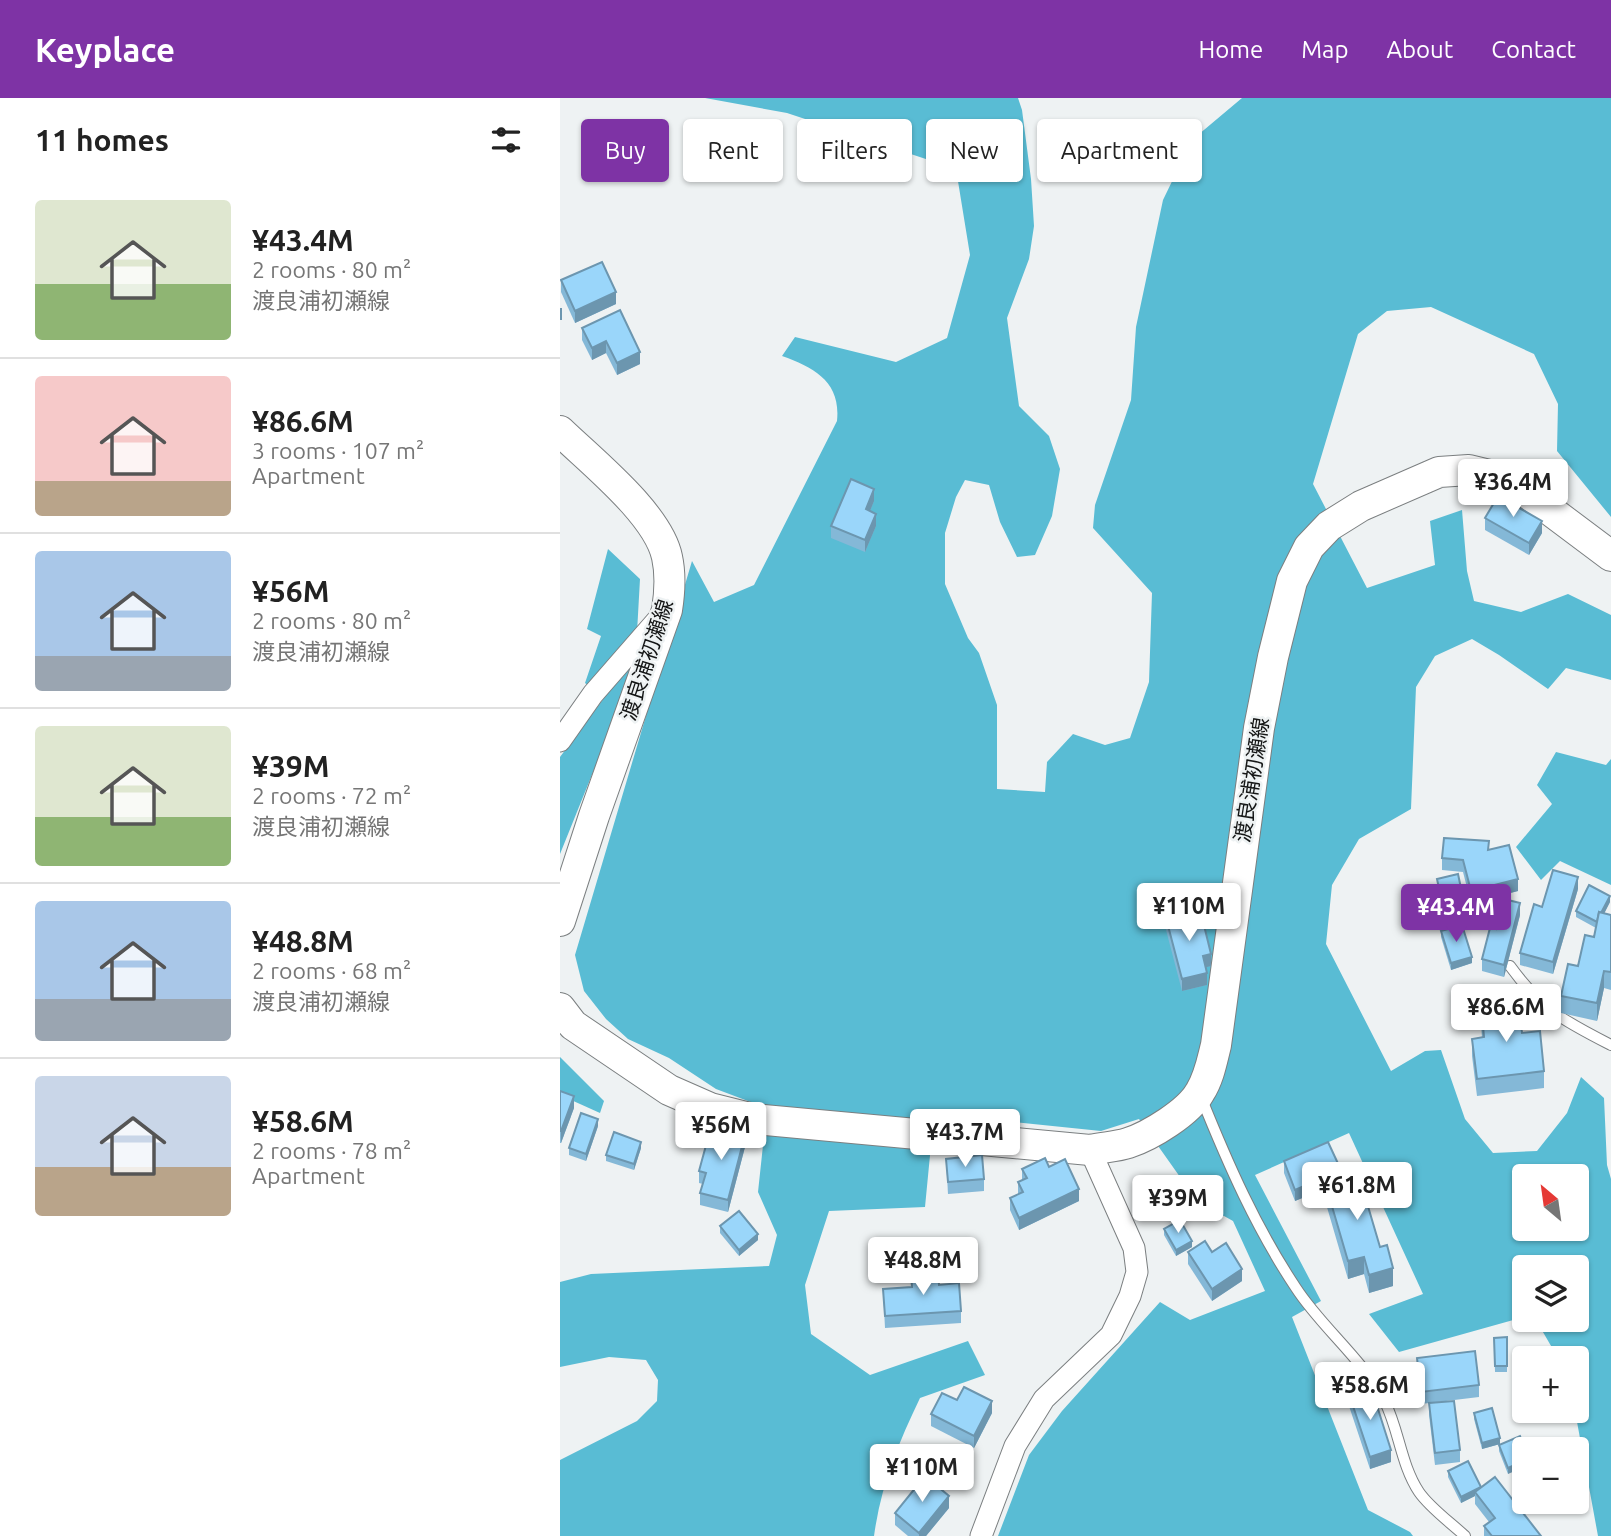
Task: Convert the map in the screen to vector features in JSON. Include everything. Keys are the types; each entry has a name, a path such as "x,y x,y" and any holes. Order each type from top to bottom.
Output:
{"main road":[{"name":"渡良浦初瀬線","path":"560,431 650,522 667,554 671,584 667,610 560,921"},
{"name":"渡良浦初瀬線","path":"560,1008 573,1025 669,1090 710,1108 754,1119 1090,1150 1128,1143 1149,1135 1185,1109 1200,1094 1210,1072 1216,1045 1259,728 1292,581 1309,547 1329,526 1361,506 1439,472 1469,470 1497,477 1527,493 1611,556"}],"street":[{"path":"560,741 593,694 667,610"},
{"path":"981,1536 1015,1446 1044,1399 1111,1335 1130,1296 1137,1272 1134,1248 1090,1150"}],"lane":[{"path":"1510,966 1545,1007 1562,1020 1611,1045"},
{"path":"1200,1094 1231,1172 1291,1280 1370,1380 1384,1402 1409,1474 1419,1493 1465,1536"}],"shaded area":[{"path":"705,98 1018,98 1022,110 1031,179 1034,226 1029,259 1007,318 1019,406 1049,436 1060,469 1052,516 1035,555 1017,557 1000,522 989,485 965,480 956,497 945,533 945,584 968,638 979,653 997,705 997,789 1045,792 1047,762 1073,734 1105,745 1130,738 1149,682 1152,593 1093,528 1095,505 1131,400 1136,327 1163,200 1172,182 1202,182 1202,132 1242,98 1611,98 1611,517 1557,451 1558,404 1534,354 1431,307 1387,311 1358,334 1313,484 1367,588 1435,565 1430,521 1462,510 1467,571 1474,601 1521,612 1568,594 1611,615 1611,680 1566,668 1548,689 1472,639 1435,656 1416,687 1411,809 1359,839 1332,885 1326,944 1391,1071 1425,1051 1441,1050 1465,1119 1493,1153 1537,1151 1567,1113 1581,1077 1604,1098 1607,1165 1611,1179 1611,1536 1598,1536 1589,1487 1589,1437 1580,1437 1577,1423 1589,1423 1589,1346 1551,1346 1543,1332 1589,1332 1589,1255 1512,1255 1512,1320 1399,1352 1369,1314 1423,1294 1349,1133 1255,1175 1321,1301 1292,1317 1368,1510 1413,1536 998,1536 1029,1455 1062,1411 1160,1302 1190,1320 1265,1291 1233,1221 1197,1201 1139,1119 1101,1131 934,1114 925,1207 829,1211 805,1285 811,1334 870,1375 968,1341 985,1375 920,1398 891,1465 874,1536 560,1536 560,1460 637,1421 657,1401 658,1380 646,1360 609,1357 560,1367 560,1282 591,1274 769,1266 777,1235 758,1192 767,1108 716,1089 669,1058 628,1039 606,1019 584,991 575,955 692,561 714,602 754,585 837,421 835,396 830,386 815,372 782,356 795,337 896,362 947,338 970,255 958,182 1023,182 1023,119 926,119 926,159 912,154 912,119 805,119 787,113"},
{"path":"608,549 640,579 635,668 560,854 560,757 604,698 585,683 601,636 587,629"},
{"path":"1556,752 1606,765 1611,759 1611,885 1560,861 1541,880 1516,847 1552,804 1537,785"},
{"path":"560,1057 604,1101 600,1113 560,1095"}],"building":[{"path":"602,262 616,292 575,311 561,280"},
{"path":"620,310 640,352 617,363 606,341 592,348 582,328"},
{"path":"851,479 874,489 866,509 876,514 865,540 831,526"},
{"path":"1498,496 1542,521 1529,543 1485,518"},
{"path":"1444,838 1489,841 1488,850 1509,845 1518,879 1471,891 1463,860 1442,858"},
{"path":"1553,870 1578,877 1553,962 1520,953 1534,904 1542,907"},
{"path":"1458,874 1466,912 1445,916 1437,879"},
{"path":"1589,885 1610,896 1601,913 1599,912 1597,922 1576,911"},
{"path":"1504,899 1520,903 1504,965 1482,959 1490,928 1496,929"},
{"path":"1200,909 1211,954 1203,956 1207,973 1182,979 1166,918"},
{"path":"1599,912 1611,915 1611,972 1604,971 1597,1003 1561,996 1568,964 1578,966 1585,935 1594,937"},
{"path":"1462,925 1472,957 1451,963 1441,931"},
{"path":"1518,1001 1522,1033 1540,1031 1544,1071 1477,1079 1472,1039 1484,1037 1481,1005"},
{"path":"560,1091 574,1096 561,1131 560,1131"},
{"path":"581,1113 598,1119 586,1154 569,1148"},
{"path":"711,1127 745,1135 728,1200 700,1193 706,1173 699,1171"},
{"path":"614,1132 641,1142 634,1164 606,1155"},
{"path":"1328,1142 1341,1170 1295,1190 1284,1161"},
{"path":"982,1155 984,1179 948,1182 946,1159"},
{"path":"1045,1158 1049,1167 1065,1159 1079,1189 1019,1218 1010,1198 1023,1192 1018,1182 1027,1178 1022,1169"},
{"path":"1357,1169 1380,1247 1387,1245 1393,1268 1369,1275 1364,1257 1348,1261 1324,1179"},
{"path":"739,1211 758,1234 739,1250 720,1226"},
{"path":"1180,1220 1192,1241 1176,1250 1164,1229"},
{"path":"1205,1241 1212,1252 1226,1243 1242,1269 1212,1289 1188,1252"},
{"path":"938,1272 939,1285 959,1283 961,1311 885,1316 883,1289 912,1287 911,1274"},
{"path":"1507,1337 1507,1366 1495,1366 1494,1338"},
{"path":"1475,1351 1479,1385 1421,1392 1417,1358"},
{"path":"964,1387 992,1401 974,1436 931,1414 942,1393 957,1400"},
{"path":"1371,1387 1391,1450 1370,1457 1349,1394"},
{"path":"1454,1401 1460,1450 1435,1453 1429,1403"},
{"path":"1492,1408 1500,1438 1482,1443 1474,1413"},
{"path":"1512,1439 1512,1466 1508,1468 1499,1445"},
{"path":"1468,1461 1481,1487 1461,1497 1448,1471"},
{"path":"925,1476 949,1496 919,1533 895,1513"},
{"path":"1495,1477 1512,1499 1512,1514 1524,1514 1541,1536 1492,1536 1484,1526 1495,1518 1475,1492"}]}
